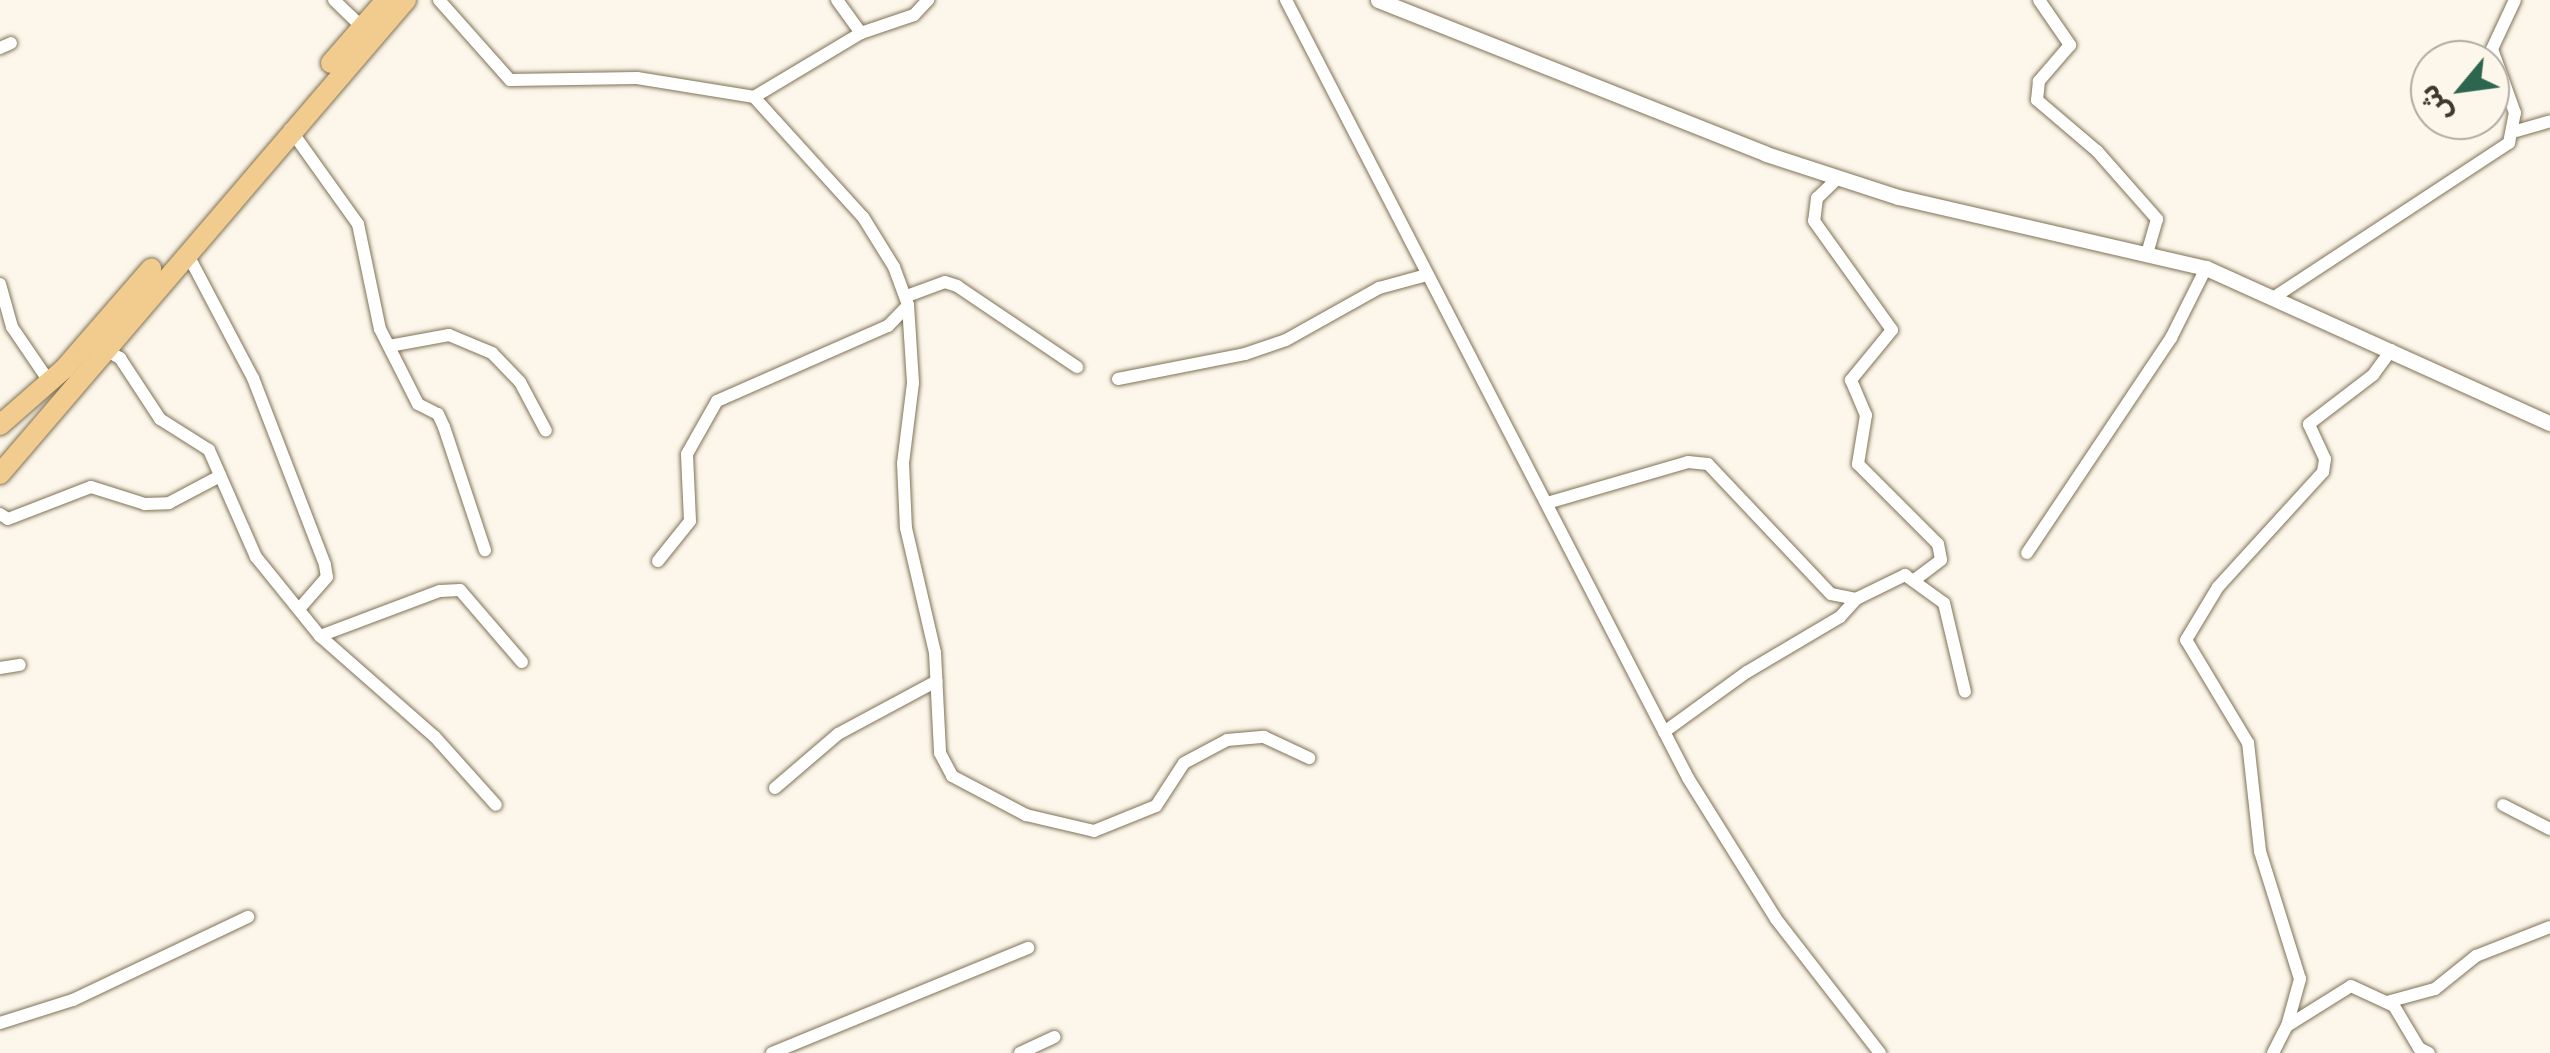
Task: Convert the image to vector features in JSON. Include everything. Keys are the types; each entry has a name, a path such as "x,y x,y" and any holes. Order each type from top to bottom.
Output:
{"main road":[{"path":"0,474 89,356 386,0"},
{"path":"0,424 50,382 89,356 406,0"}],"street":[{"path":"334,0 362,27"},
{"path":"439,0 510,80 636,78 754,97 863,217 908,301 906,528 937,681 940,753 952,776 992,802 1082,831 1134,820 1161,801 1184,763 1227,740 1264,737 1309,758"},
{"path":"837,0 861,34"},
{"path":"754,97 861,34 914,15 928,0"},
{"path":"1286,0 1664,732 1751,883 1880,1053"},
{"path":"2039,0 2070,45 2038,81 2036,100 2098,151 2157,218 2148,251"},
{"path":"2515,0 2492,49 2516,131"},
{"path":"1392,2 1838,178 1898,197 2148,251 2206,268 2276,296 2550,423"},
{"path":"2276,296 2379,225 2487,163 2516,131 2550,121"},
{"path":"290,129 358,224 370,303 418,404 438,414 485,550"},
{"path":"1838,178 1817,198 1814,221 1892,330 1851,380 1852,395 1866,414 1858,464 1938,544 1941,560 1916,579"},
{"path":"186,250 253,378 325,565 327,577 300,608"},
{"path":"2027,552 2171,338 2206,268"},
{"path":"1118,379 1246,354 1286,340 1380,288 1427,274"},
{"path":"658,561 690,521 684,472 712,407 888,326 908,301 945,282 958,286 1077,367"},
{"path":"0,284 12,327 50,382"},
{"path":"389,346 449,335 492,353 520,382 546,431"},
{"path":"2273,1053 2286,1026 2300,978 2260,851 2248,744 2186,640 2222,582 2322,472 2325,459 2308,424 2373,375 2391,350"},
{"path":"89,356 120,358 160,418 208,450 256,557 320,636 435,737 496,805"},
{"path":"1547,503 1688,462 1708,464 1831,594 1856,599"},
{"path":"0,514 8,519 92,488 145,504 169,503 220,476"},
{"path":"1664,732 1746,672 1840,618 1856,599 1895,578 1916,579 1944,603 1965,692"},
{"path":"320,636 440,591 460,590 522,662"},
{"path":"0,668 20,665"},
{"path":"775,788 838,734 937,681"},
{"path":"2503,805 2550,830"},
{"path":"0,1022 73,1000 248,917"},
{"path":"2386,1002 2435,989 2469,960 2550,928"},
{"path":"772,1053 1028,948"},
{"path":"2286,1026 2348,987 2386,1002 2429,1053"},
{"path":"1020,1053 1054,1037"}]}
